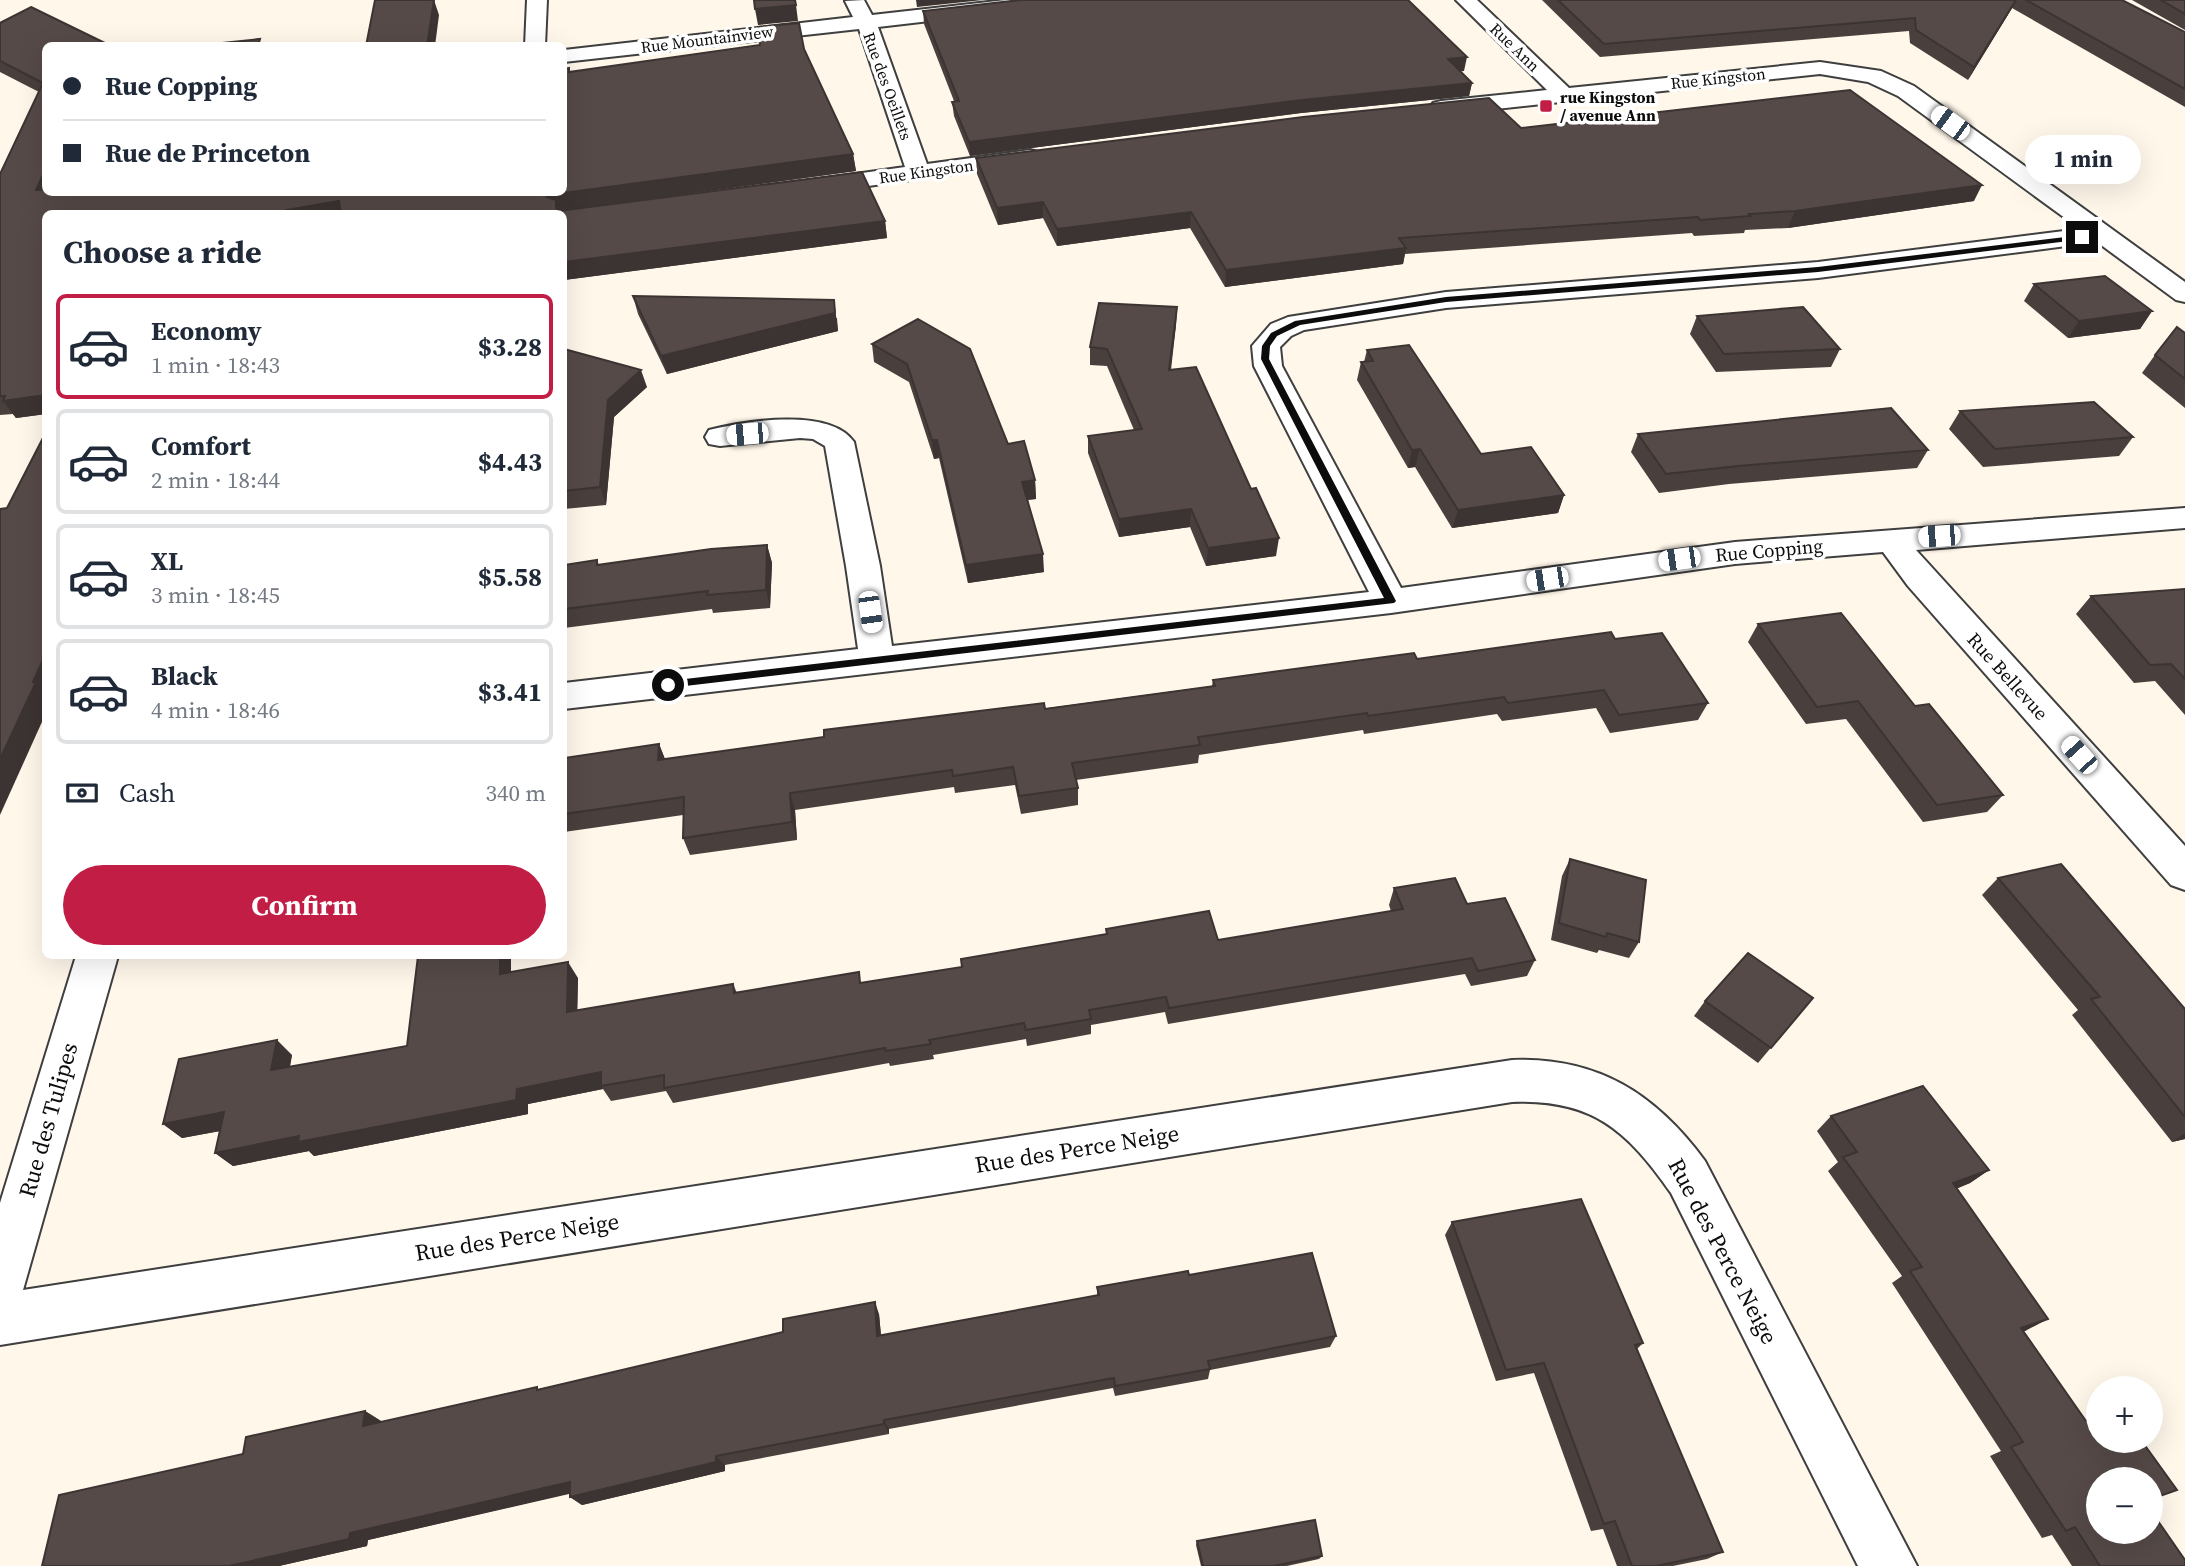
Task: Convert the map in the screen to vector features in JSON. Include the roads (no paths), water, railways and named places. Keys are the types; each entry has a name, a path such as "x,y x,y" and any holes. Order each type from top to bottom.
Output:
{"street":[{"path":"535,42 537,0"},
{"name":"Rue des Oeillets","path":"855,0 873,36 918,172"},
{"name":"Rue Mountainview","path":"567,56 1059,0"},
{"name":"Rue Ann","path":"1466,0 1563,94"},
{"name":"Rue Kingston","path":"1423,110 1820,68 1873,75 1906,91 2185,294"},
{"name":"Rue Kingston","path":"793,189 1056,154"},
{"path":"1391,601 1268,366 1266,346 1281,330 1308,320 1446,300 1818,270 2102,234"},
{"path":"720,437 812,429 828,433 839,442 863,566 877,661"},
{"name":"Rue Copping","path":"567,696 1391,601 1690,558 2185,518"},
{"name":"Rue Bellevue","path":"1891,540 1920,578 2185,873"},
{"name":"Rue des Tulipes","path":"0,1285 96,959"},
{"name":"Rue des Perce Neige","path":"0,1319 1498,1083 1534,1078 1555,1080 1578,1085 1621,1106 1641,1120 1675,1157 1888,1566"}],"place":[{"name":"rue Kingston / avenue Ann","path":"1546,106"}]}
